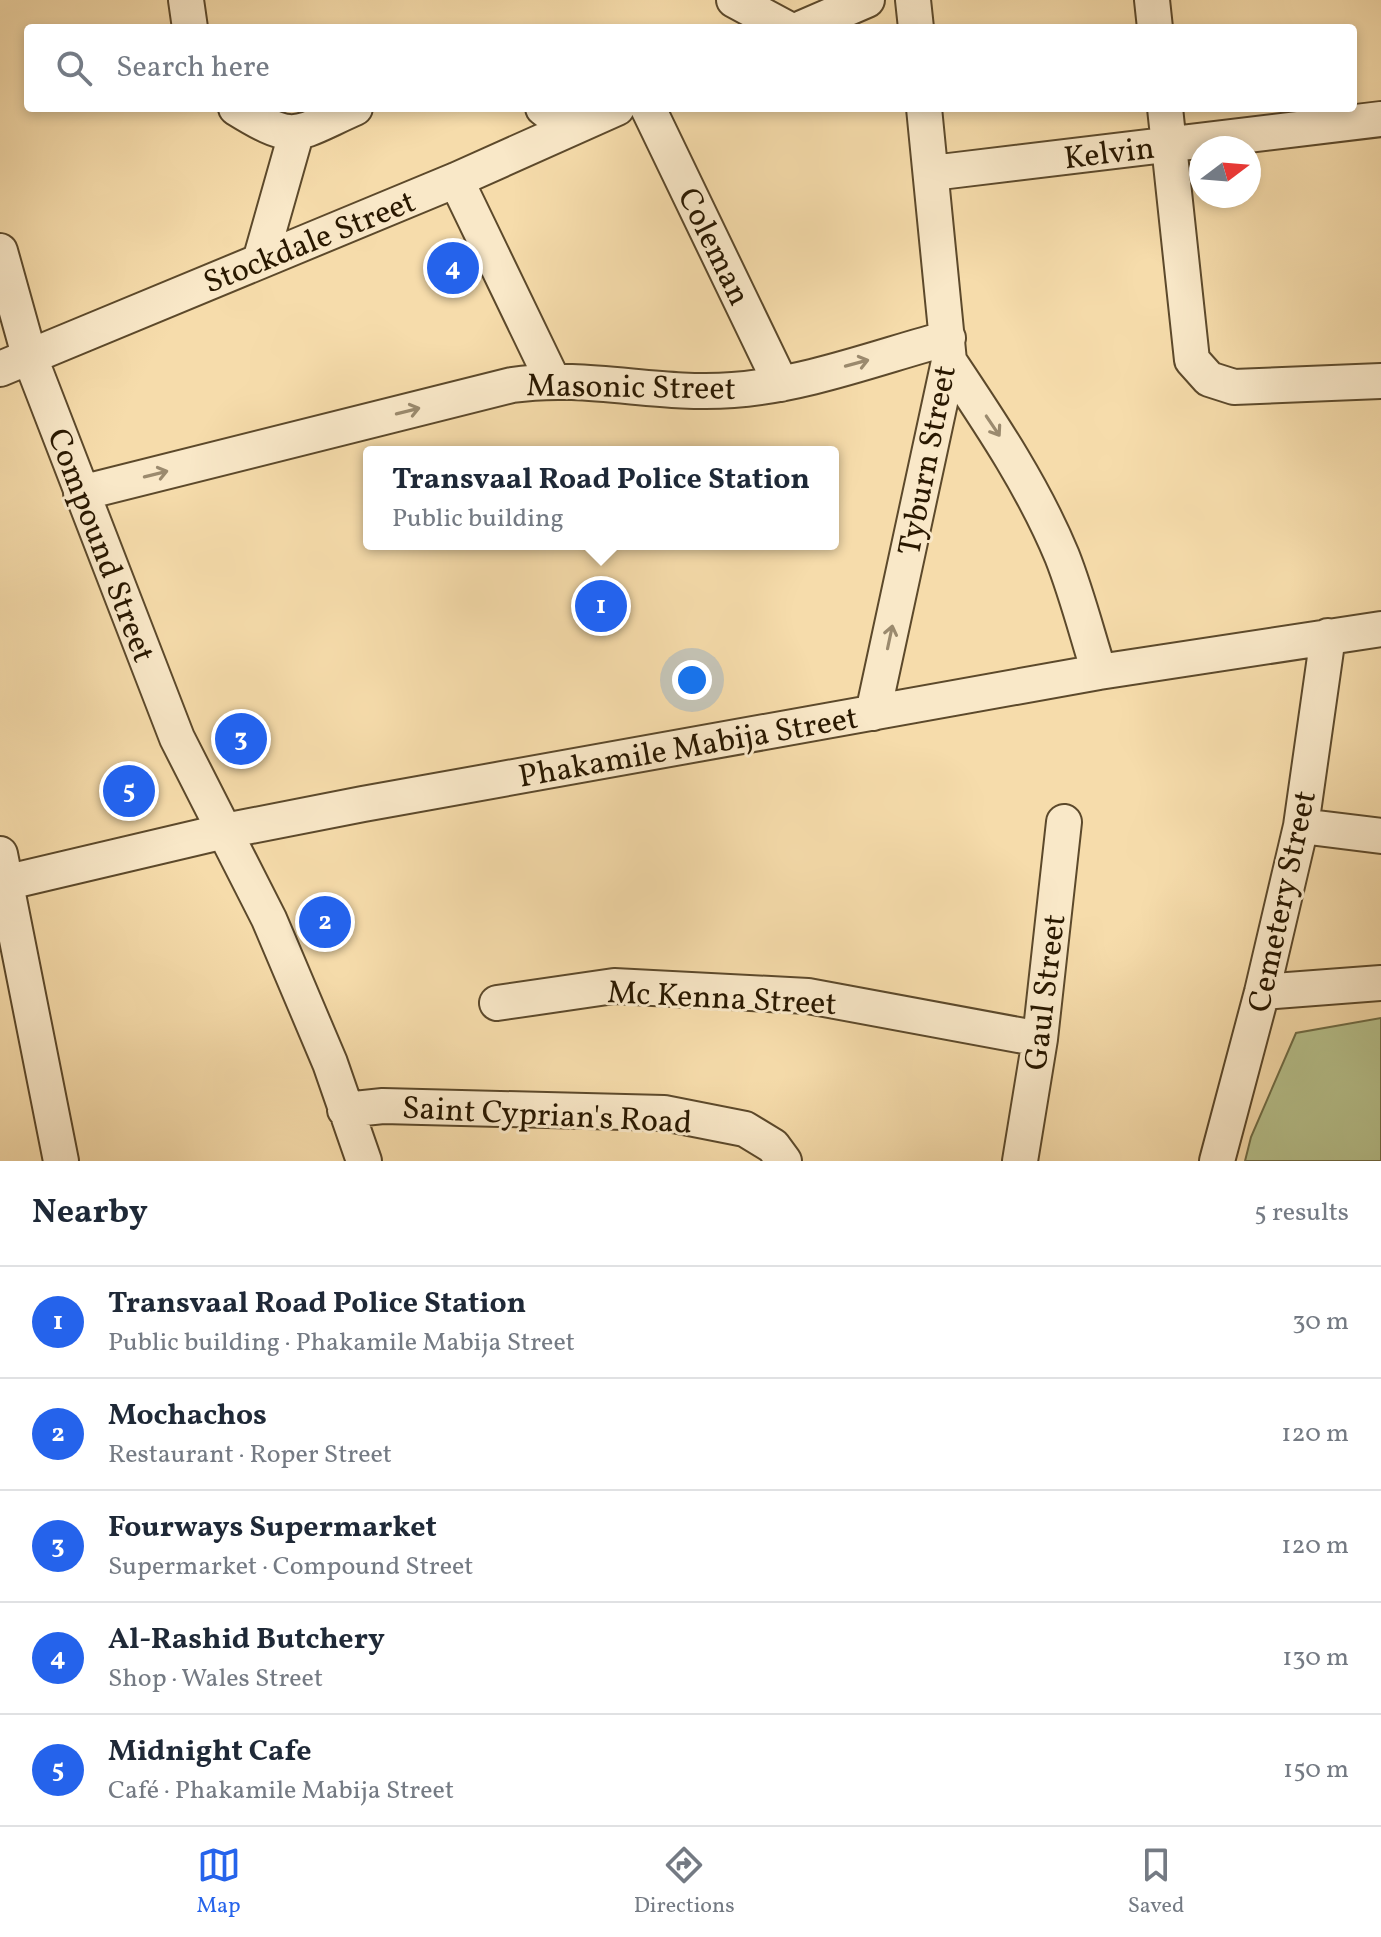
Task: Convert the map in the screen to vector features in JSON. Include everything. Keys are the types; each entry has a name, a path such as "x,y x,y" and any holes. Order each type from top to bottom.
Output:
{"street":[{"path":"186,0 189,24"},
{"path":"734,0 779,24"},
{"path":"811,24 867,0"},
{"path":"913,0 916,24"},
{"path":"1152,0 1155,24"},
{"path":"243,112 272,130 296,134 346,112"},
{"path":"548,112 570,129"},
{"name":"Stockdale Street","path":"15,362 456,180 608,112"},
{"name":"Coleman","path":"650,112 781,384"},
{"name":"Tyburn Street","path":"873,713 948,350 924,112"},
{"path":"1166,112 1192,360 1209,379 1234,387 1381,381"},
{"name":"Kelvin","path":"932,173 1381,119"},
{"path":"260,261 296,134"},
{"path":"456,180 552,379"},
{"name":"Compound Street","path":"0,251 15,362 81,493 177,738 280,944 330,1063 364,1161"},
{"path":"948,350 1010,452 1063,558 1099,672"},
{"name":"Masonic Street","path":"81,493 512,385 552,379 731,390 781,384 948,350"},
{"name":"Phakamile Mabija Street","path":"2,874 1099,672 1381,629"},
{"name":"Cemetery Street","path":"1217,1161 1262,992 1301,826 1328,636"},
{"name":"Gaul Street","path":"1020,1161 1040,1039 1064,822"},
{"path":"1301,826 1381,836"},
{"path":"2,874 61,1161"},
{"path":"1262,992 1381,983"},
{"name":"Mc Kenna Street","path":"497,1003 614,986 808,996 1040,1039"},
{"name":"Saint Cyprian's Road","path":"345,1110 383,1106 664,1113 745,1129 773,1146 784,1161"}],"green space":[{"path":"1381,1018 1381,1161 1245,1161 1251,1137 1296,1033"}],"place":[{"name":"Al-Rashid Butchery","path":"453,268"},
{"name":"Transvaal Road Police Station","path":"601,606"},
{"name":"Fourways Supermarket","path":"241,739"},
{"name":"Midnight Cafe","path":"129,791"},
{"name":"Mochachos","path":"325,922"}]}
